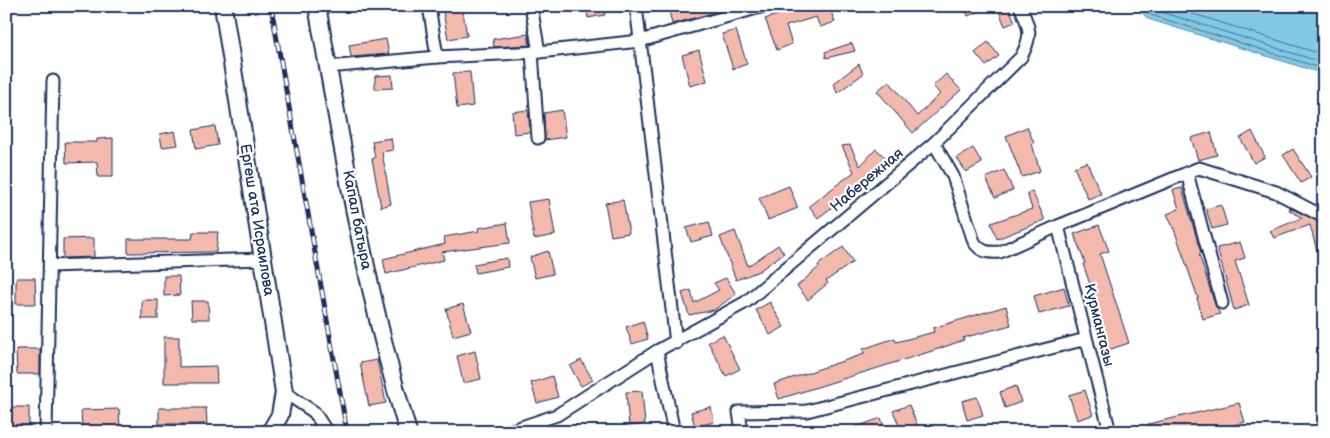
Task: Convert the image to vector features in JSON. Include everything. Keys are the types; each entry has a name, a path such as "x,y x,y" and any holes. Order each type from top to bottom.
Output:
{"main road":[{"name":"Ергеш ата Исраилова","path":"223,6 284,392 280,415 270,432"},
{"name":"Капал батыра","path":"317,6 364,262 390,372 408,432"}],"street":[{"path":"429,6 437,57"},
{"path":"531,6 536,52 538,138"},
{"path":"636,6 676,342"},
{"path":"328,67 437,57 536,52 640,42 764,6"},
{"name":"Набережная","path":"506,432 557,415 657,352 746,302 934,143 1021,57 1030,42 1027,22 1020,6"},
{"path":"46,432 53,81"},
{"path":"934,143 953,176 974,242 980,250 991,253 1000,252 1199,168 1276,192 1324,218"},
{"path":"1187,173 1222,303"},
{"name":"Курмангазы","path":"1058,226 1110,432"},
{"path":"50,266 263,259"},
{"path":"742,432 739,412 807,411 1086,339"},
{"path":"657,352 674,432"},
{"path":"284,392 314,412 327,432"}],"water":[{"path":"1136,6 1324,6 1324,74 1148,19"}],"building":[{"path":"442,6 462,6 467,36 448,39"},
{"path":"586,6 603,6 605,15 588,18"},
{"path":"668,6 730,6 731,8 672,24"},
{"path":"804,6 807,12 821,6 829,6 835,22 820,27 816,17 786,26 792,44 777,50 765,19"},
{"path":"964,6 990,6 990,7 968,16"},
{"path":"997,6 1008,6 1015,22 1005,26"},
{"path":"736,30 747,64 733,69 722,34"},
{"path":"528,34 530,45 494,47 493,39"},
{"path":"386,39 389,54 351,57 349,45"},
{"path":"988,42 999,56 986,66 975,53"},
{"path":"852,43 855,51 826,58 825,52"},
{"path":"699,50 707,81 690,86 682,55"},
{"path":"859,64 863,74 837,93 834,83"},
{"path":"470,72 473,106 457,108 453,73"},
{"path":"946,74 961,90 913,133 877,91 889,81 917,116 940,94 933,86"},
{"path":"392,75 393,88 375,89 375,76"},
{"path":"528,110 530,132 514,134 512,112"},
{"path":"562,110 566,137 545,140 544,113"},
{"path":"215,126 218,145 196,149 193,130"},
{"path":"1027,127 1034,143 1032,144 1040,171 1022,177 1006,136"},
{"path":"175,131 178,145 162,147 160,134"},
{"path":"1252,131 1265,157 1254,163 1240,138"},
{"path":"1211,132 1217,155 1198,160 1191,138"},
{"path":"113,138 113,177 98,177 97,162 66,163 65,142 97,142 97,139"},
{"path":"391,138 393,150 382,152 391,204 381,207 372,159 375,158 372,141"},
{"path":"850,145 860,166 876,149 886,158 856,189 818,218 809,206 854,172 842,146"},
{"path":"973,148 982,163 966,172 957,158"},
{"path":"1293,149 1311,177 1301,183 1283,155"},
{"path":"1087,162 1101,194 1088,199 1074,167"},
{"path":"1004,170 1013,190 995,198 986,178"},
{"path":"789,186 798,208 768,220 759,198"},
{"path":"1182,188 1201,253 1199,254 1215,305 1220,314 1203,319 1198,298 1167,214 1179,209 1173,190"},
{"path":"1032,191 1045,220 997,239 991,223 1032,209 1027,193"},
{"path":"549,199 555,235 534,239 528,202"},
{"path":"623,200 629,233 611,236 605,203"},
{"path":"1221,205 1227,225 1212,229 1206,209"},
{"path":"1290,208 1324,224 1324,265 1321,266 1310,225 1274,238 1270,231 1302,218 1289,210"},
{"path":"709,222 713,236 691,242 686,228"},
{"path":"507,223 510,243 442,252 444,260 386,274 383,259 445,244 444,237 479,231 478,228"},
{"path":"1099,225 1109,251 1100,254 1129,343 1108,350 1091,294 1093,293 1083,264 1085,263 1074,234"},
{"path":"735,231 748,266 778,245 784,253 759,271 736,280 720,237"},
{"path":"193,232 218,232 216,252 128,253 128,239 192,239"},
{"path":"94,238 94,257 63,258 63,239"},
{"path":"1240,242 1245,258 1235,261 1249,305 1234,310 1217,248"},
{"path":"843,247 853,262 826,281 828,283 808,300 797,286 819,267 818,265"},
{"path":"548,251 553,274 535,278 530,257"},
{"path":"507,258 508,267 476,273 474,264"},
{"path":"164,276 179,276 180,295 164,296"},
{"path":"16,278 35,278 36,304 16,304"},
{"path":"726,278 736,294 714,310 689,315 682,293 691,290 694,303 719,290 714,283"},
{"path":"1064,287 1069,306 1039,314 1034,296"},
{"path":"142,300 158,300 158,319 142,319"},
{"path":"191,301 208,301 209,319 192,319"},
{"path":"770,302 784,327 770,335 756,310"},
{"path":"463,304 471,331 453,336 446,309"},
{"path":"1006,306 1011,325 963,338 964,340 935,350 779,399 774,384 864,354 863,349 895,338 896,342 934,332 933,328"},
{"path":"643,321 648,339 632,344 626,327"},
{"path":"723,335 740,369 726,376 708,342"},
{"path":"164,337 179,337 179,367 216,366 217,383 164,383"},
{"path":"16,349 40,349 40,374 17,374"},
{"path":"475,351 481,379 463,383 457,356"},
{"path":"377,360 386,403 369,406 360,363"},
{"path":"581,360 593,380 581,386 570,366"},
{"path":"552,376 558,397 537,403 531,383"},
{"path":"1016,386 1021,402 1005,408 1000,392"},
{"path":"1085,390 1093,415 1077,420 1069,395"},
{"path":"642,391 645,424 629,426 626,392"},
{"path":"977,397 983,415 967,420 962,401"},
{"path":"1239,403 1245,422 1207,432 1150,432 1148,424"},
{"path":"909,405 918,427 902,432 893,411"},
{"path":"6,407 29,407 29,426 6,427"},
{"path":"711,407 714,422 695,427 691,412"},
{"path":"159,408 206,408 207,424 159,424"},
{"path":"119,409 120,429 82,430 81,410"},
{"path":"881,418 886,432 845,432 845,431"}],"railway":[{"path":"271,6 347,432"}]}
